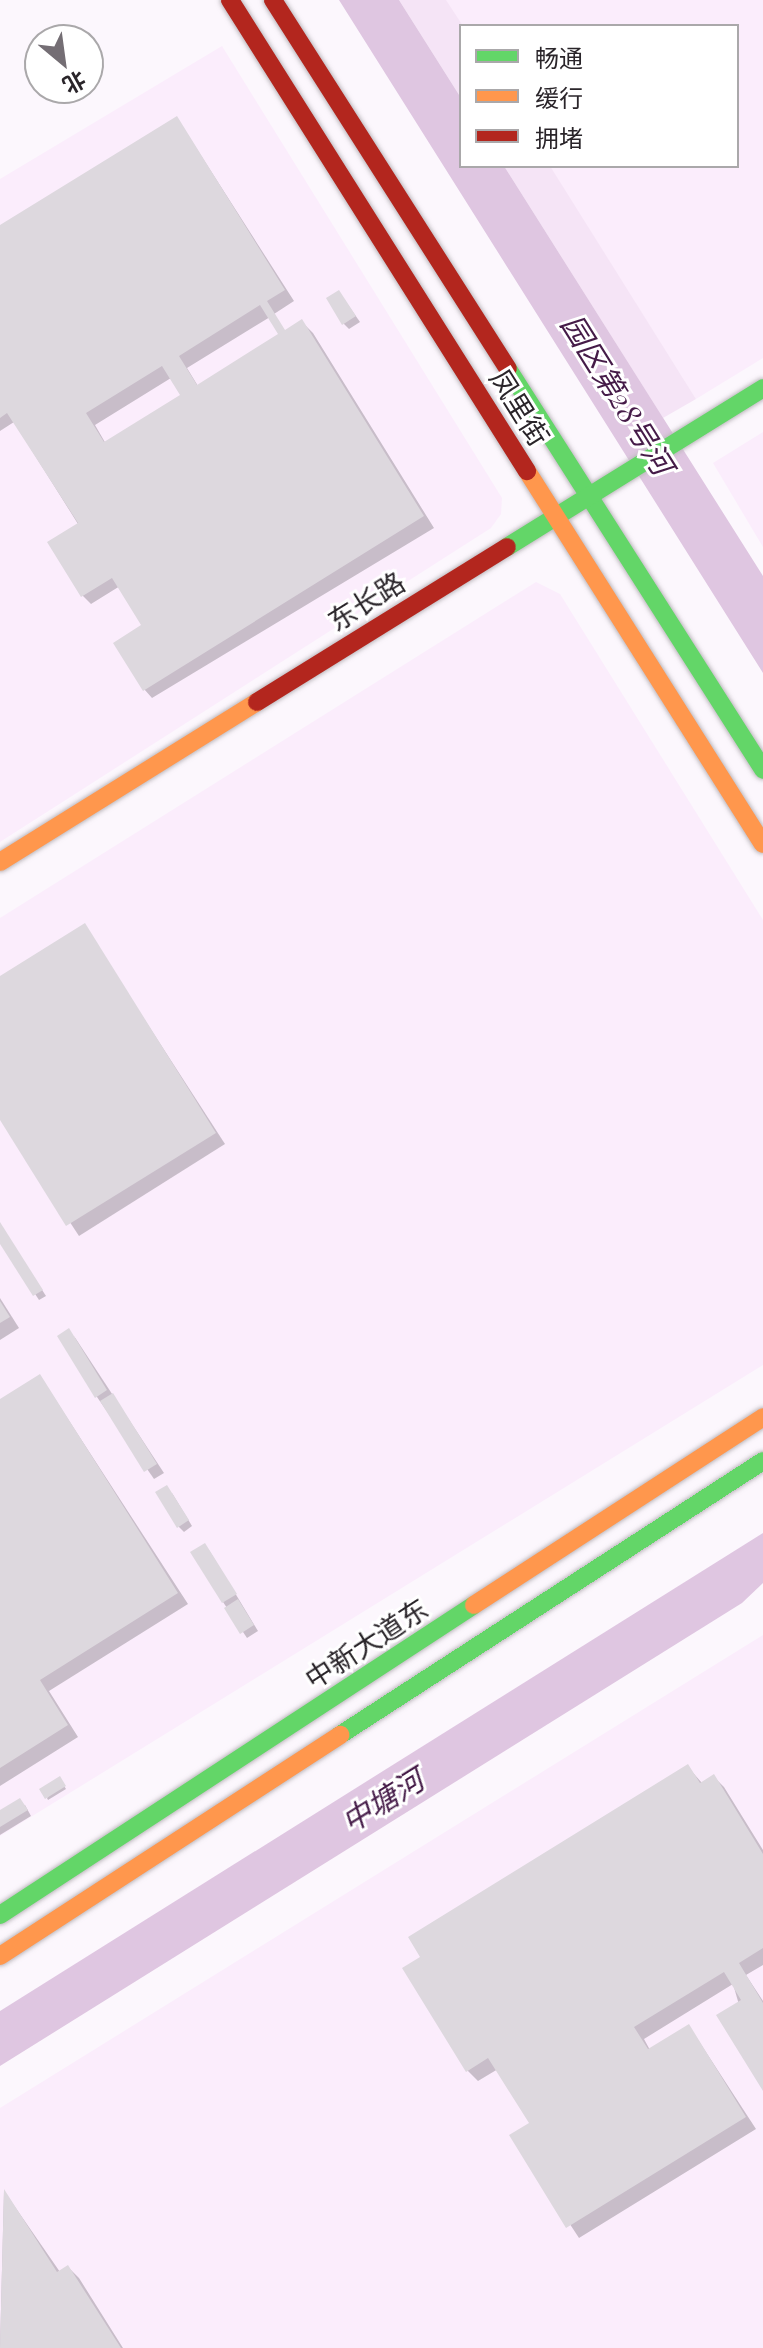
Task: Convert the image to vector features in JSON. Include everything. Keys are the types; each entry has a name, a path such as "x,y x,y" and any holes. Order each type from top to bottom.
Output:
{"main road":[{"name":"凤里街","path":"230,0 763,844"},
{"name":"凤里街","path":"273,0 763,770"},
{"name":"东长路","path":"0,862 763,388"},
{"name":"中新大道东","path":"0,1915 763,1417"},
{"path":"0,1956 763,1461"}],"shaded area":[{"path":"399,0 446,0 462,24 459,24 459,95"},
{"path":"445,0 763,0 763,358 696,399 550,168 739,168 739,24 461,24"},
{"path":"222,46 502,498 501,514 491,528 0,842 0,179"},
{"path":"505,168 551,168 696,399 663,418"},
{"path":"763,432 763,547 713,463"},
{"path":"536,582 560,594 763,920 763,1365 0,1836 0,918"},
{"path":"763,1635 763,2348 0,2348 0,2108"}],"water":[{"name":"园区第28号河","path":"339,0 399,0 459,95 459,168 505,168 763,576 763,673"},
{"name":"中塘河","path":"763,1533 763,1583 742,1603 0,2066 0,2011"}],"building":[{"path":"177,116 285,290 267,301 285,330 302,319 424,516 143,691 113,643 141,625 112,578 81,597 47,542 78,523 7,413 0,418 0,225","holes":["260,305 278,334 197,385 179,356","162,366 180,395 104,442 86,413"]},
{"path":"339,290 356,316 342,325 326,298"},
{"path":"85,923 216,1133 66,1226 0,1120 0,976"},
{"path":"0,1222 43,1290 33,1296 0,1244"},
{"path":"0,1301 10,1317 0,1323"},
{"path":"69,1328 107,1390 95,1398 57,1336"},
{"path":"40,1374 178,1593 40,1680 68,1725 0,1768 0,1399"},
{"path":"113,1393 157,1464 144,1472 100,1401"},
{"path":"167,1485 189,1520 177,1528 155,1492"},
{"path":"205,1543 237,1594 222,1603 190,1552"},
{"path":"238,1599 254,1625 240,1634 224,1608"},
{"path":"688,1764 700,1783 714,1774 763,1854 763,1948 739,1963 763,2003 763,2091 716,2015 741,2000 724,1972 634,2027 648,2049 689,2024 746,2117 566,2228 509,2135 529,2123 488,2058 466,2072 402,1968 420,1957 408,1937"},
{"path":"60,1776 66,1786 45,1799 39,1789"},
{"path":"20,1798 28,1810 0,1827 0,1810"},
{"path":"4,2189 57,2272 68,2265 121,2348 0,2348"}],"traffic: fast":[{"path":"508,369 763,770"},
{"path":"507,547 763,388"},
{"path":"340,1735 763,1461"},
{"path":"0,1915 474,1605"}],"traffic: slow":[{"path":"527,471 763,844"},
{"path":"0,862 257,702"},
{"path":"474,1605 763,1417"},
{"path":"0,1956 340,1735"}],"traffic: jam":[{"path":"230,0 527,471"},
{"path":"273,0 508,369"},
{"path":"257,702 507,547"}]}
